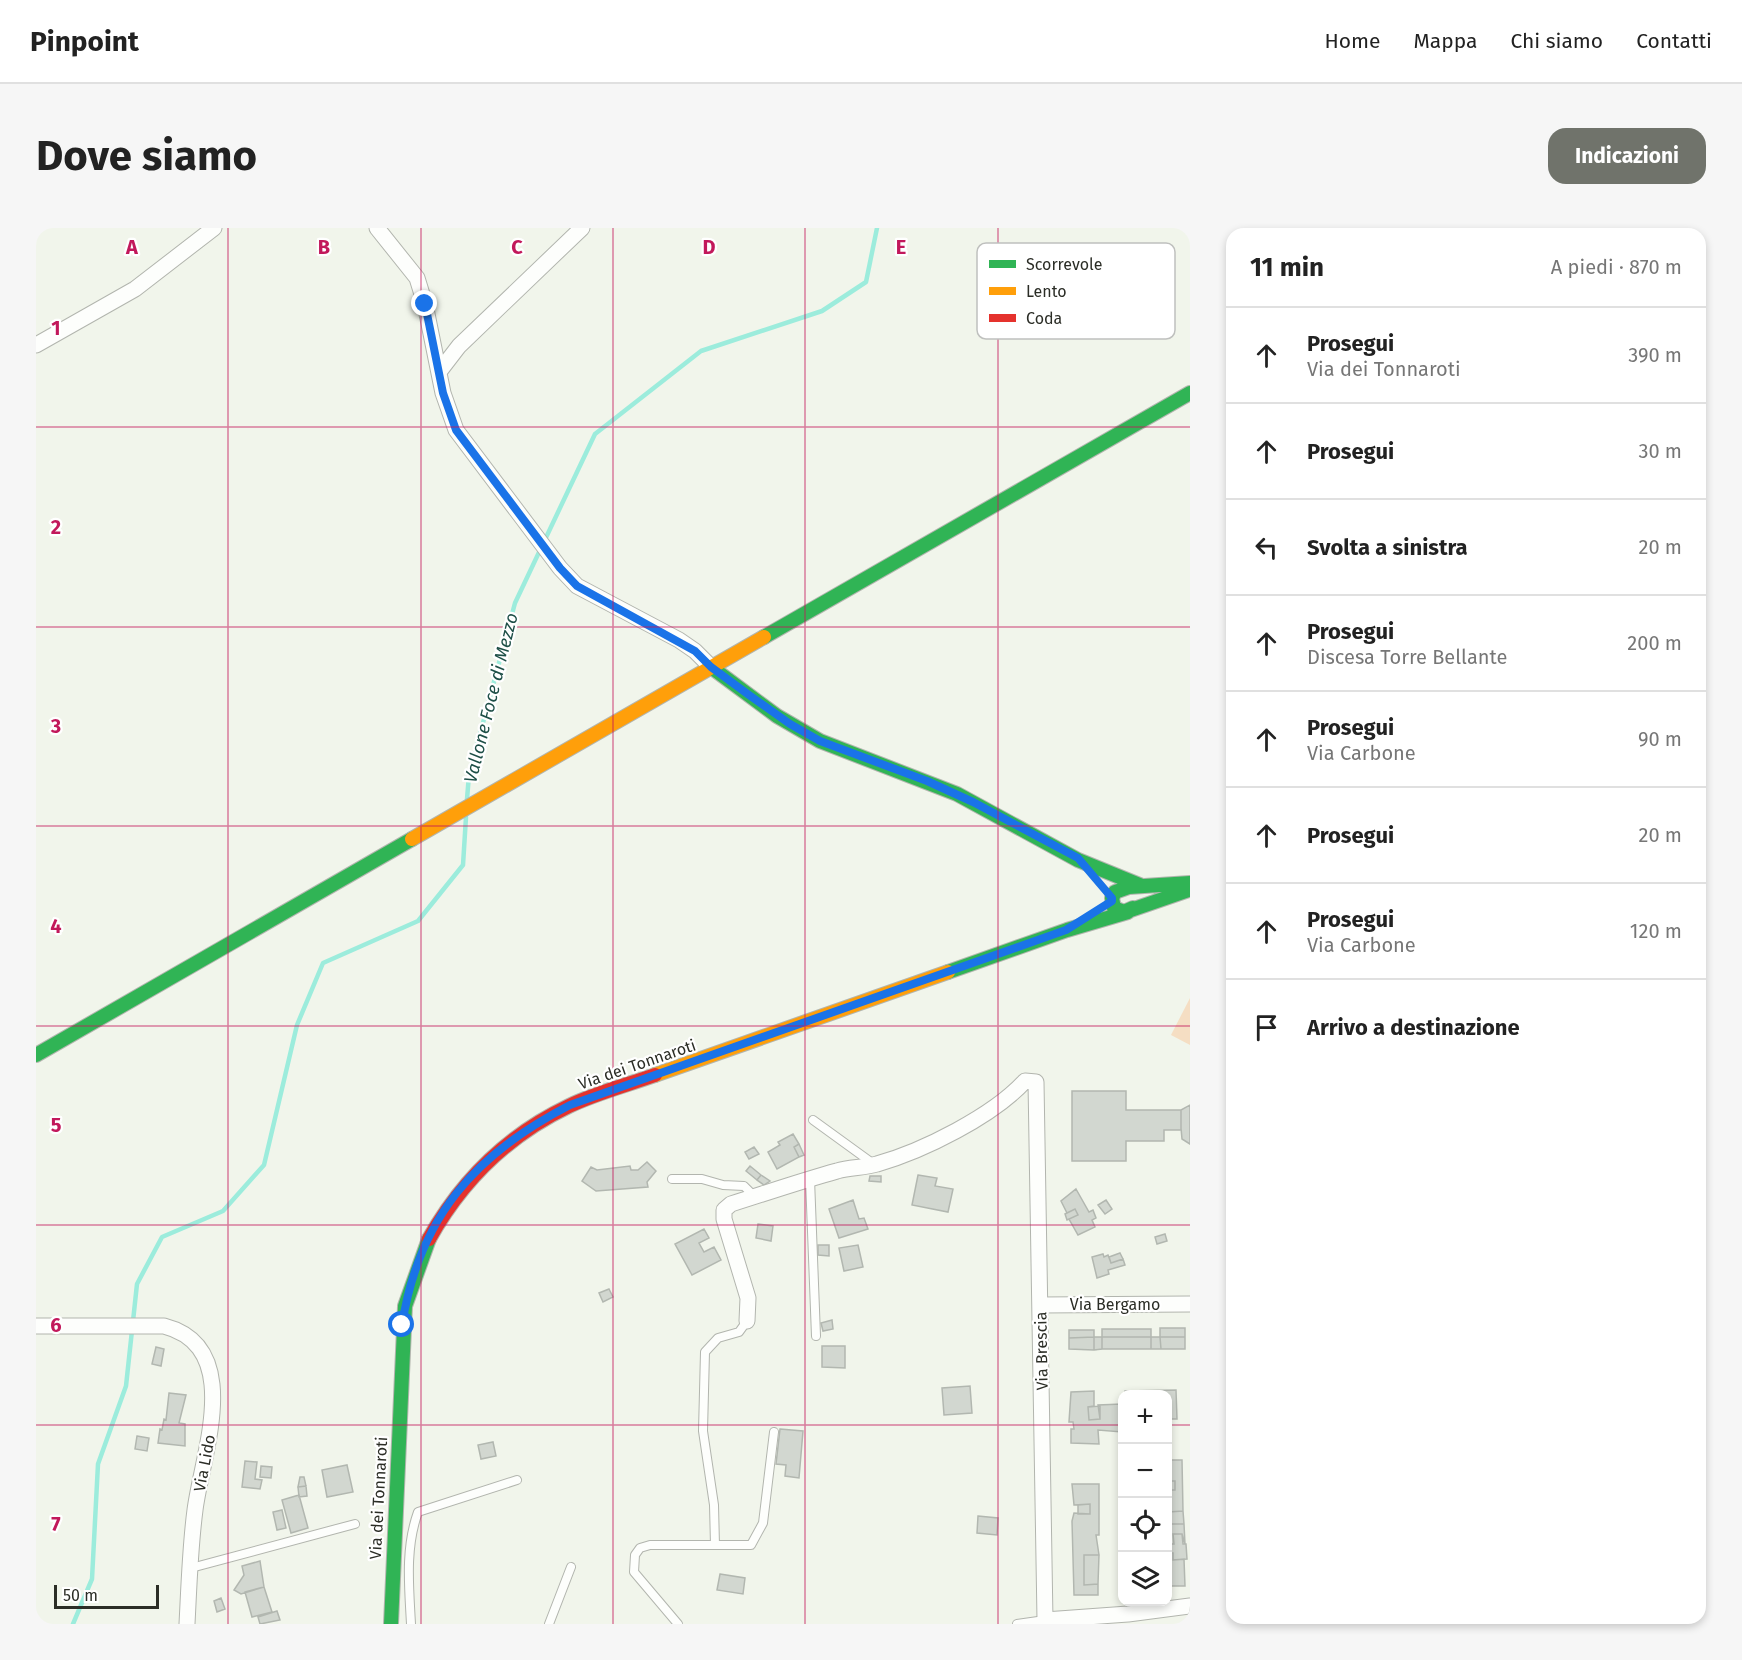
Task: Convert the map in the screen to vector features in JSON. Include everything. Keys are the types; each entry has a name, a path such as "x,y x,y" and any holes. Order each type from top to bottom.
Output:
{"street":[{"path":"36,345 135,289 214,228"},
{"path":"377,228 417,278 425,304 443,393 456,430 560,568 577,586 679,640 695,651 711,667 790,724 820,741 964,798 1078,858 1124,890 1136,901 1129,911 1117,910 1124,890"},
{"path":"439,372 459,346 582,228"},
{"path":"36,1055 438,825 515,778 1190,393"},
{"path":"1078,858 1124,890"},
{"path":"1066,930 1124,890 1190,884"},
{"name":"Via dei Tonnaroti","path":"392,1624 390,1595 405,1306 411,1282 429,1234 466,1179 517,1136 570,1105 1066,930 1190,890"},
{"name":"Via Brescia","path":"875,1165 909,1153 987,1112 1011,1096 1025,1081 1036,1082 1045,1620"},
{"path":"747,1321 748,1298 724,1219 724,1210 731,1204 840,1170 875,1165"},
{"name":"Via Bergamo","path":"1041,1305 1190,1304"},
{"name":"Via Lido","path":"36,1326 164,1326 181,1330 207,1361 213,1381 214,1405 195,1512 187,1624"},
{"path":"1045,1620 1190,1606"}],"lane":[{"path":"813,1120 875,1165"},
{"path":"672,1179 702,1179 723,1185 744,1186 755,1197"},
{"path":"810,1179 816,1336"},
{"path":"715,1545 714,1505 703,1431 705,1352 718,1338 739,1332 747,1321"},
{"path":"678,1624 634,1572 635,1555 640,1548 650,1545 751,1545 763,1523 774,1432"},
{"path":"411,1624 409,1576 411,1531 418,1512 516,1480"},
{"path":"191,1568 355,1524"},
{"path":"549,1624 571,1567"},
{"path":"1017,1624 1045,1620"}],"shaded area":[{"path":"1190,998 1190,1045 1171,1035"}],"building":[{"path":"1072,1091 1126,1091 1126,1110 1181,1110 1181,1130 1164,1130 1164,1141 1126,1141 1126,1161 1072,1161"},
{"path":"1190,1105 1190,1144 1182,1139 1181,1110"},
{"path":"793,1134 799,1144 794,1147 799,1157 777,1169 768,1152 780,1145 778,1142"},
{"path":"799,1144 804,1155 799,1157 794,1147"},
{"path":"754,1147 759,1154 749,1159 745,1152"},
{"path":"647,1162 656,1171 647,1182 648,1187 596,1191 582,1181 591,1167 597,1170 630,1166 631,1170 638,1170"},
{"path":"750,1166 761,1175 757,1180 746,1171"},
{"path":"761,1175 770,1181 764,1185 757,1180"},
{"path":"918,1175 937,1178 935,1186 953,1189 948,1212 912,1205"},
{"path":"870,1176 881,1176 881,1182 869,1181"},
{"path":"1076,1189 1089,1212 1093,1210 1096,1218 1092,1220 1095,1227 1078,1235 1069,1219 1078,1215 1075,1209 1067,1213 1061,1201"},
{"path":"853,1200 859,1219 864,1218 868,1229 839,1238 829,1209"},
{"path":"1106,1200 1112,1209 1105,1214 1098,1205"},
{"path":"1075,1209 1078,1215 1067,1220 1065,1214"},
{"path":"758,1224 773,1226 771,1241 756,1238"},
{"path":"704,1229 709,1238 699,1243 704,1252 714,1247 721,1260 692,1275 675,1244"},
{"path":"1165,1234 1167,1241 1157,1244 1155,1237"},
{"path":"818,1245 829,1245 829,1256 818,1255"},
{"path":"858,1245 863,1267 844,1271 839,1248"},
{"path":"1120,1253 1123,1259 1111,1263 1109,1257"},
{"path":"1103,1254 1104,1257 1108,1255 1111,1263 1123,1259 1125,1265 1108,1270 1109,1274 1097,1278 1092,1257"},
{"path":"609,1289 613,1297 603,1302 599,1293"},
{"path":"832,1320 833,1329 823,1331 821,1323"},
{"path":"1160,1328 1185,1328 1185,1337 1160,1337"},
{"path":"1102,1329 1151,1329 1151,1337 1102,1337"},
{"path":"1069,1330 1094,1330 1094,1337 1069,1338"},
{"path":"1094,1337 1102,1337 1102,1349 1094,1350"},
{"path":"1094,1337 1094,1350 1069,1349 1069,1338"},
{"path":"1102,1337 1151,1337 1151,1349 1102,1349"},
{"path":"1151,1337 1160,1337 1161,1349 1151,1349"},
{"path":"1160,1337 1185,1337 1185,1349 1161,1349"},
{"path":"822,1346 845,1346 845,1368 822,1367"},
{"path":"156,1347 164,1349 161,1366 152,1364"},
{"path":"970,1386 972,1413 944,1415 942,1388"},
{"path":"1172,1390 1176,1390 1177,1419 1172,1419"},
{"path":"1094,1391 1094,1406 1088,1407 1089,1420 1100,1419 1098,1405 1118,1404 1118,1432 1098,1430 1099,1444 1071,1443 1071,1429 1074,1429 1073,1422 1069,1422 1071,1392"},
{"path":"169,1393 186,1395 179,1423 185,1424 185,1446 158,1443 160,1429 162,1430 164,1419 166,1420"},
{"path":"1100,1406 1100,1419 1089,1420 1088,1407"},
{"path":"780,1429 803,1431 799,1478 785,1476 786,1465 776,1464"},
{"path":"137,1436 149,1438 147,1451 135,1449"},
{"path":"493,1442 496,1456 481,1459 478,1445"},
{"path":"1172,1460 1182,1460 1183,1511 1172,1512 1172,1490 1175,1490 1175,1481 1172,1481"},
{"path":"245,1461 257,1462 255,1479 262,1480 260,1489 242,1487"},
{"path":"347,1465 353,1492 327,1497 322,1470"},
{"path":"261,1466 272,1467 271,1478 260,1477"},
{"path":"300,1477 304,1477 306,1486 298,1487"},
{"path":"1172,1481 1175,1481 1175,1490 1172,1490"},
{"path":"1072,1484 1099,1484 1099,1535 1096,1535 1099,1555 1084,1555 1084,1585 1098,1584 1098,1595 1074,1595 1072,1521 1074,1513 1090,1514 1090,1504 1074,1505"},
{"path":"306,1486 307,1496 299,1497 298,1487"},
{"path":"299,1495 308,1528 291,1533 282,1500"},
{"path":"1090,1504 1090,1514 1078,1514 1078,1505"},
{"path":"282,1510 286,1528 277,1530 273,1512"},
{"path":"1183,1511 1184,1524 1172,1524 1172,1512"},
{"path":"978,1516 998,1518 997,1535 977,1533"},
{"path":"1172,1524 1184,1524 1185,1544 1182,1534 1173,1534 1174,1544 1172,1544"},
{"path":"1173,1534 1182,1534 1183,1544 1186,1544 1187,1559 1173,1560 1172,1544 1174,1544"},
{"path":"1172,1553 1173,1560 1184,1559 1185,1586 1172,1586"},
{"path":"1084,1555 1099,1555 1098,1584 1084,1585"},
{"path":"260,1561 264,1587 241,1594 234,1590 244,1575 242,1566"},
{"path":"720,1574 745,1578 743,1594 717,1590"},
{"path":"264,1587 272,1612 252,1617 245,1592"},
{"path":"221,1598 225,1609 217,1612 214,1601"},
{"path":"277,1611 280,1620 260,1624 258,1617"}],"waterway":[{"name":"Vallone Foce di Mezzo","path":"467,799 469,775 515,603 595,434 701,351 822,311 866,282 877,228"},
{"name":"Vallone Foce di Mezzo","path":"73,1624 92,1579 98,1464 126,1386 137,1284 162,1237 223,1211 264,1165 297,1025 323,963 418,921 463,865 466,817"}],"traffic: fast":[{"path":"764,637 1190,393"},
{"path":"711,667 777,716 820,741 957,794 1078,860 1142,886"},
{"path":"36,1055 412,839"},
{"path":"1133,908 1124,912 1114,908 1112,898 1115,892 1129,887 1190,883"},
{"path":"1131,910 1186,891"},
{"path":"948,972 1067,930 1128,912"},
{"path":"391,1624 405,1306 429,1239"}],"traffic: slow":[{"path":"412,839 764,637"},
{"path":"655,1075 948,972"}],"traffic: jam":[{"path":"429,1239 456,1197 488,1161 526,1131 579,1101 655,1075"}],"route":[{"path":"402,1325 411,1282 429,1234 454,1194 481,1164 543,1119 570,1105 1066,930 1112,901 1112,898 1078,858 973,802 927,781 820,741 790,724 749,695 679,640 577,586 560,568 456,430 443,393 425,304"}]}
